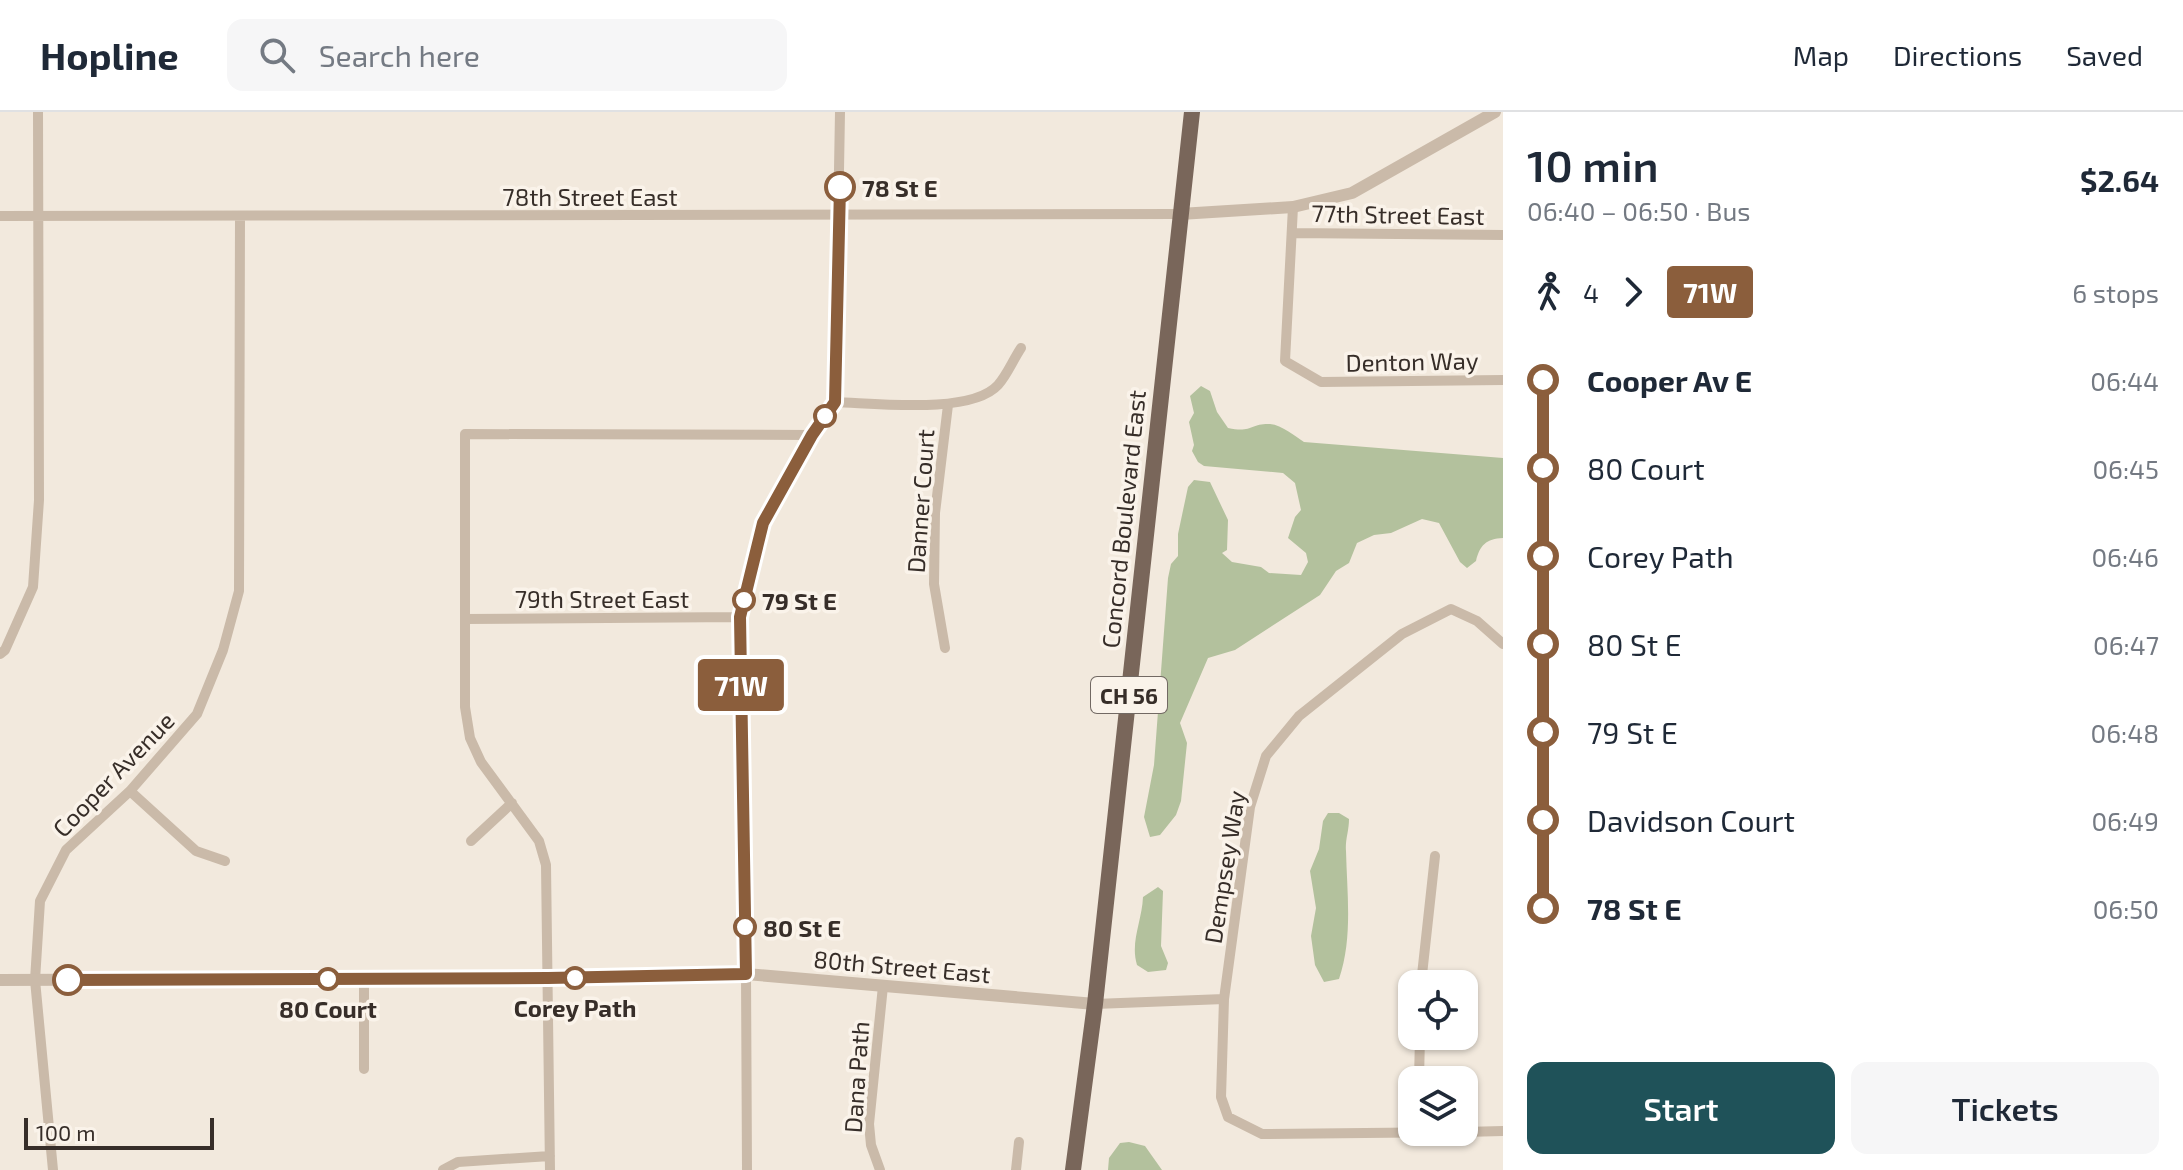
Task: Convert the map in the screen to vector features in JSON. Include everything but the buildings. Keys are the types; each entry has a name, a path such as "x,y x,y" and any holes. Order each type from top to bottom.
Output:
{"main road":[{"name":"Concord Boulevard East","path":"1073,1170 1095,1004 1192,112"}],"street":[{"path":"0,654 5,650 33,587 39,500 38,112"},
{"path":"747,1170 740,617 763,523 812,435 835,402 840,112"},
{"path":"1180,214 1293,207 1352,193 1495,112"},
{"name":"77th Street East","path":"1293,207 1285,361 1321,382"},
{"name":"78th Street East","path":"0,216 1180,214"},
{"name":"Cooper Avenue","path":"53,1170 35,980 40,901 66,850 130,791 197,714 223,650 239,591 240,217"},
{"name":"77th Street East","path":"1293,233 1503,235"},
{"path":"835,402 948,405 976,399 997,387 1021,348"},
{"name":"Denton Way","path":"1321,382 1503,380"},
{"name":"Danner Court","path":"945,648 934,570 935,513 948,405"},
{"path":"550,1170 546,865 539,841 481,762 470,738 465,707 465,434 812,435"},
{"name":"Dempsey Way","path":"1224,999 1250,807 1266,756 1299,716 1402,634 1451,609 1477,621 1503,644"},
{"name":"79th Street East","path":"465,619 740,617"},
{"path":"130,791 196,851 225,861"},
{"path":"471,841 512,803"},
{"path":"1423,970 1435,856"},
{"name":"80th Street East","path":"0,980 548,978 746,974 1095,1004 1224,999"},
{"path":"364,979 364,1069"},
{"name":"Dana Path","path":"880,1170 871,1145 869,1124 883,986"},
{"path":"1224,999 1221,1097 1228,1117 1262,1134 1398,1132"},
{"path":"1478,1132 1503,1131"},
{"path":"1016,1170 1019,1142"},
{"path":"443,1170 458,1162 550,1156"}],"green space":[{"path":"1201,386 1210,391 1217,412 1228,428 1273,425 1304,442 1503,458 1503,538 1485,544 1476,561 1467,568 1460,562 1439,523 1422,519 1391,533 1374,535 1357,543 1349,563 1336,571 1320,595 1235,650 1208,658 1180,723 1187,743 1181,801 1176,815 1160,835 1150,837 1144,817 1154,765 1168,578 1171,564 1178,556 1178,534 1188,487 1194,480 1210,482 1228,520 1227,550 1222,553 1232,562 1261,567 1269,573 1301,575 1308,562 1306,553 1288,538 1295,517 1301,510 1295,483 1283,473 1204,466 1198,462 1192,451 1194,445 1189,422 1194,413 1190,396"},
{"path":"1328,813 1339,813 1349,819 1346,847 1348,916 1346,948 1339,979 1324,982 1315,965 1311,936 1316,908 1310,871 1319,849 1323,821"},
{"path":"1158,887 1163,891 1161,946 1168,963 1166,970 1148,972 1137,965 1136,940 1143,897"},
{"path":"1120,1143 1145,1146 1162,1170 1108,1170 1109,1158"}],"bus line":[{"name":"71W","path":"68,980 746,974 740,617 763,523 812,435 835,402 840,187"}],"place":[{"name":"78 St E","path":"840,187"},
{"name":"79 St E","path":"744,600"},
{"name":"80 St E","path":"745,927"},
{"name":"Corey Path","path":"575,978"},
{"name":"80 Court","path":"328,979"}]}
